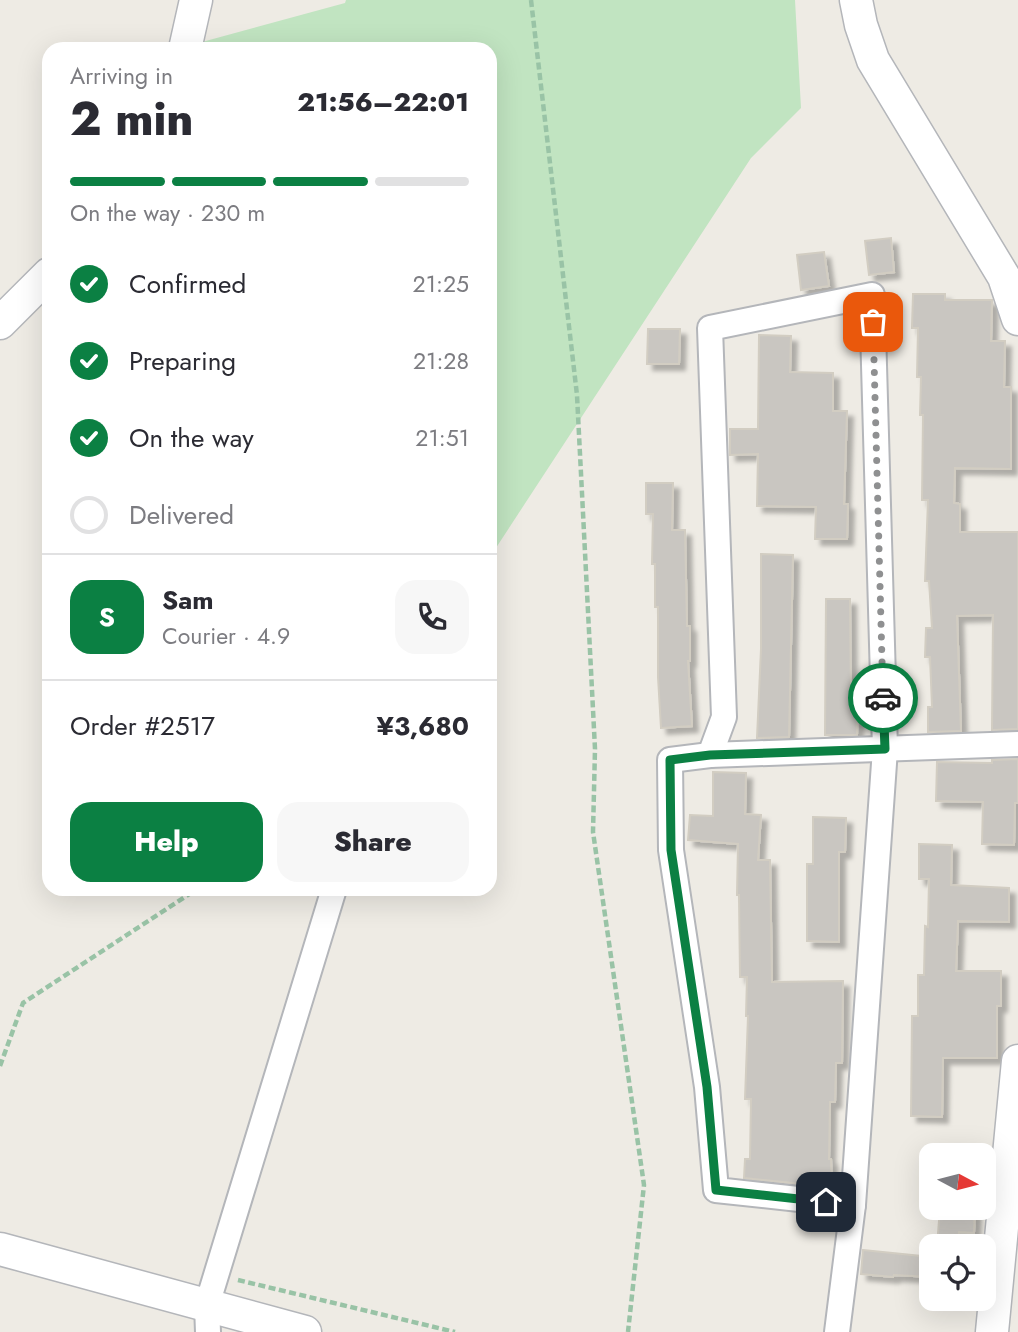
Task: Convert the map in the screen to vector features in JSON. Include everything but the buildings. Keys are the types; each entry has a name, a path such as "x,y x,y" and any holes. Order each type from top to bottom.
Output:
{"street":[{"path":"187,42 196,0"},
{"path":"856,0 873,60 1007,266 1004,277 1018,320"},
{"path":"0,323 42,281"},
{"path":"710,755 724,718 710,328 872,295 885,749 853,1205 837,1332"},
{"path":"853,1205 716,1190 707,1087 671,850 670,760 710,755 1018,744"},
{"path":"207,1319 216,1275 332,896"},
{"path":"992,1332 1018,1061"},
{"path":"0,1249 207,1319 305,1332"}],"path":[{"path":"531,0 577,396 595,749 593,831 644,1185 628,1332"},
{"path":"0,1066 23,1003 186,896"},
{"path":"216,1275 454,1332"}],"green space":[{"path":"346,0 795,0 801,108 751,158 497,546 497,42 202,42 345,3"}],"way so far":[{"path":"873,322 883,698"}],"route":[{"path":"826,1202 716,1190 707,1087 671,850 670,760 710,755 885,749 883,698"}]}
